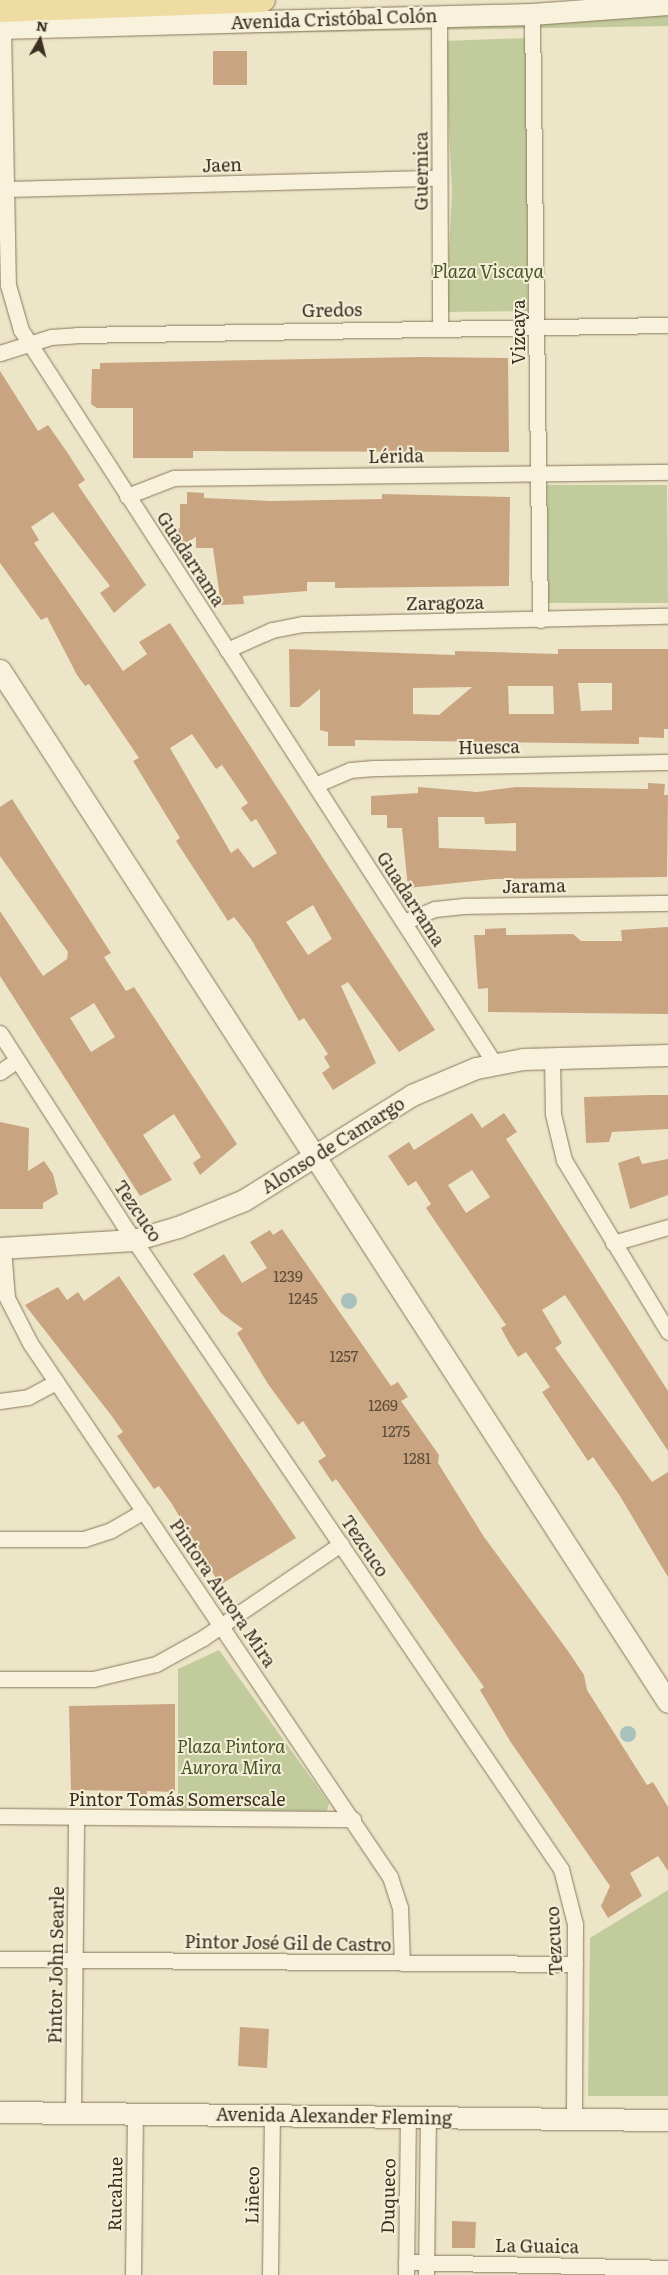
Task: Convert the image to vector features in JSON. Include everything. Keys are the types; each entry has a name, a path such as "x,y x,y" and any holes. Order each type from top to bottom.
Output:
{"main road":[{"name":"Avenida Cristóbal Colón","path":"1,22 263,0"},
{"name":"Avenida Cristóbal Colón","path":"1,22 532,14 668,4"},
{"path":"0,670 668,1702"},
{"name":"Alonso de Camargo","path":"2,1248 134,1240 244,1200 412,1095 495,1064 552,1058 668,1055"},
{"name":"Avenida Alexander Fleming","path":"0,2112 668,2120"}],"street":[{"name":"Vizcaya","path":"532,14 540,620"},
{"name":"Guernica","path":"439,16 440,327"},
{"name":"Guadarrama","path":"1,22 5,190 11,302 28,343 495,1064"},
{"name":"Jaen","path":"5,190 440,178"},
{"name":"Gredos","path":"0,353 28,343 77,335 440,327 668,325"},
{"name":"Lérida","path":"127,496 174,478 668,472"},
{"name":"Zaragoza","path":"227,650 272,630 303,624 668,616"},
{"name":"Huesca","path":"315,785 350,770 374,768 668,762"},
{"name":"Jarama","path":"404,922 435,909 466,906 668,903"},
{"name":"Tezcuco","path":"0,1033 134,1240 552,1853 572,1905 575,1964 574,2119"},
{"path":"552,1058 553,1114 564,1160 668,1332"},
{"path":"0,1072 17,1060"},
{"path":"613,1243 668,1227"},
{"name":"Pintora Aurora Mira","path":"2,1248 5,1287 13,1314 56,1382 353,1819 396,1892 402,1963"},
{"path":"0,1401 28,1397 56,1382"},
{"path":"0,1539 84,1538 111,1530 144,1511"},
{"path":"0,1679 117,1676 172,1657 222,1626 341,1544"},
{"name":"Pintor Tomás Somerscale","path":"0,1816 353,1819"},
{"name":"Pintor John Searle","path":"73,2113 76,1817"},
{"name":"Pintor José Gil de Castro","path":"0,1959 575,1964"},
{"name":"Rucahue","path":"133,2275 135,2114"},
{"name":"Liñeco","path":"270,2275 272,2116"},
{"path":"418,2117 426,2269"},
{"name":"Duqueco","path":"406,2268 418,2117"},
{"name":"La Guaica","path":"406,2268 668,2268"}],"green space":[{"path":"668,11 668,26 24,37"},
{"name":"Plaza Viscaya","path":"526,38 528,311 446,312 452,193 445,41"},
{"path":"547,485 667,485 668,603 548,603"},
{"name":"Plaza Pintora Aurora Mira","path":"219,1650 329,1803 327,1811 178,1810 178,1669"},
{"path":"668,1890 668,2096 588,2096 590,1938"}],"water":[{"path":"349,1293 355,1295 357,1301 355,1307 349,1309 343,1307 341,1301 343,1295"},
{"path":"625,1726 631,1726 636,1731 634,1740 625,1742 620,1737 620,1731"}],"building":[{"path":"213,51 247,51 247,85 213,85"},
{"path":"420,357 508,358 509,452 193,451 193,458 133,458 133,408 97,408 91,404 92,369 100,369 100,363"},
{"path":"0,371 38,431 48,425 67,452 85,480 78,485 146,585 114,613 100,593 110,586 53,512 31,527 39,540 34,543 123,671 147,654 139,642 170,623 435,1030 399,1052 348,982 341,986 376,1063 333,1090 322,1073 330,1067 324,1057 328,1054 304,1018 299,1021 251,939 234,917 228,921 176,841 180,838 133,761 139,758 89,684 85,686 77,675 47,617 41,620 0,563","holes":["192,734 216,769 222,765 248,803 241,808 251,822 256,819 277,853 253,868 238,848 231,853 170,748","313,905 332,939 308,955 286,922"]},
{"path":"187,492 204,493 204,498 270,501 382,499 382,494 510,497 509,586 335,588 335,582 307,582 307,591 243,596 244,604 221,605 213,548 196,548 196,537 182,545 174,531 180,528 180,504 187,504"},
{"path":"289,649 455,655 455,651 558,654 558,649 668,649 668,729 664,729 664,738 639,737 639,744 355,740 355,746 328,746 328,732 320,730 320,689 299,707 290,707","holes":["578,683 612,683 612,710 581,711","508,686 553,686 554,714 509,714","472,687 439,715 413,714 413,688"]},
{"path":"648,783 665,784 664,795 668,795 667,877 494,879 408,888 402,828 387,828 387,815 371,815 371,796 418,793 418,787 477,792 516,787 648,789","holes":["438,817 484,817 485,824 516,823 516,851 439,848"]},
{"path":"12,799 111,953 104,957 126,991 134,987 237,1144 200,1175 193,1163 201,1157 174,1114 143,1135 172,1180 140,1196 0,976 0,911 43,976 67,959 68,952 0,856 0,807","holes":["94,1003 115,1037 91,1052 70,1018"]},
{"path":"668,927 668,1014 488,1012 488,988 478,989 474,935 485,935 485,929 506,928 506,935 573,934 581,941 622,941 621,930"},
{"path":"668,1095 668,1129 612,1132 609,1142 586,1143 584,1097"},
{"path":"472,1113 482,1128 504,1113 517,1132 506,1139 668,1391 668,1451 565,1295 542,1310 562,1343 555,1348 652,1482 668,1472 668,1577 620,1496 593,1457 588,1461 542,1392 550,1387 526,1352 518,1357 501,1328 506,1325 426,1208 431,1204 416,1181 408,1186 388,1156 409,1142 414,1150","holes":["472,1170 490,1197 466,1213 448,1185"]},
{"path":"0,1122 29,1128 28,1171 44,1161 53,1174 58,1194 43,1203 43,1209 0,1209"},
{"path":"639,1156 642,1164 668,1159 668,1195 630,1209 618,1163"},
{"path":"282,1229 391,1386 398,1382 408,1397 401,1401 439,1455 438,1463 484,1537 568,1651 584,1675 587,1690 647,1785 653,1782 668,1807 668,1871 658,1856 630,1873 642,1896 608,1918 601,1906 610,1886 510,1741 480,1690 484,1687 336,1479 332,1482 318,1461 326,1456 303,1421 298,1425 268,1384 237,1333 243,1329 221,1313 193,1274 224,1254 242,1283 267,1268 250,1242 270,1230 273,1235"},
{"path":"119,1276 296,1538 220,1585 172,1504 159,1486 154,1489 117,1436 123,1432 25,1305 58,1287 67,1300 78,1292 84,1301"},
{"path":"175,1704 175,1792 147,1791 147,1797 129,1797 130,1791 71,1790 69,1706"},
{"path":"240,2027 269,2029 267,2068 238,2066"},
{"path":"452,2221 476,2222 475,2248 452,2248"}]}
